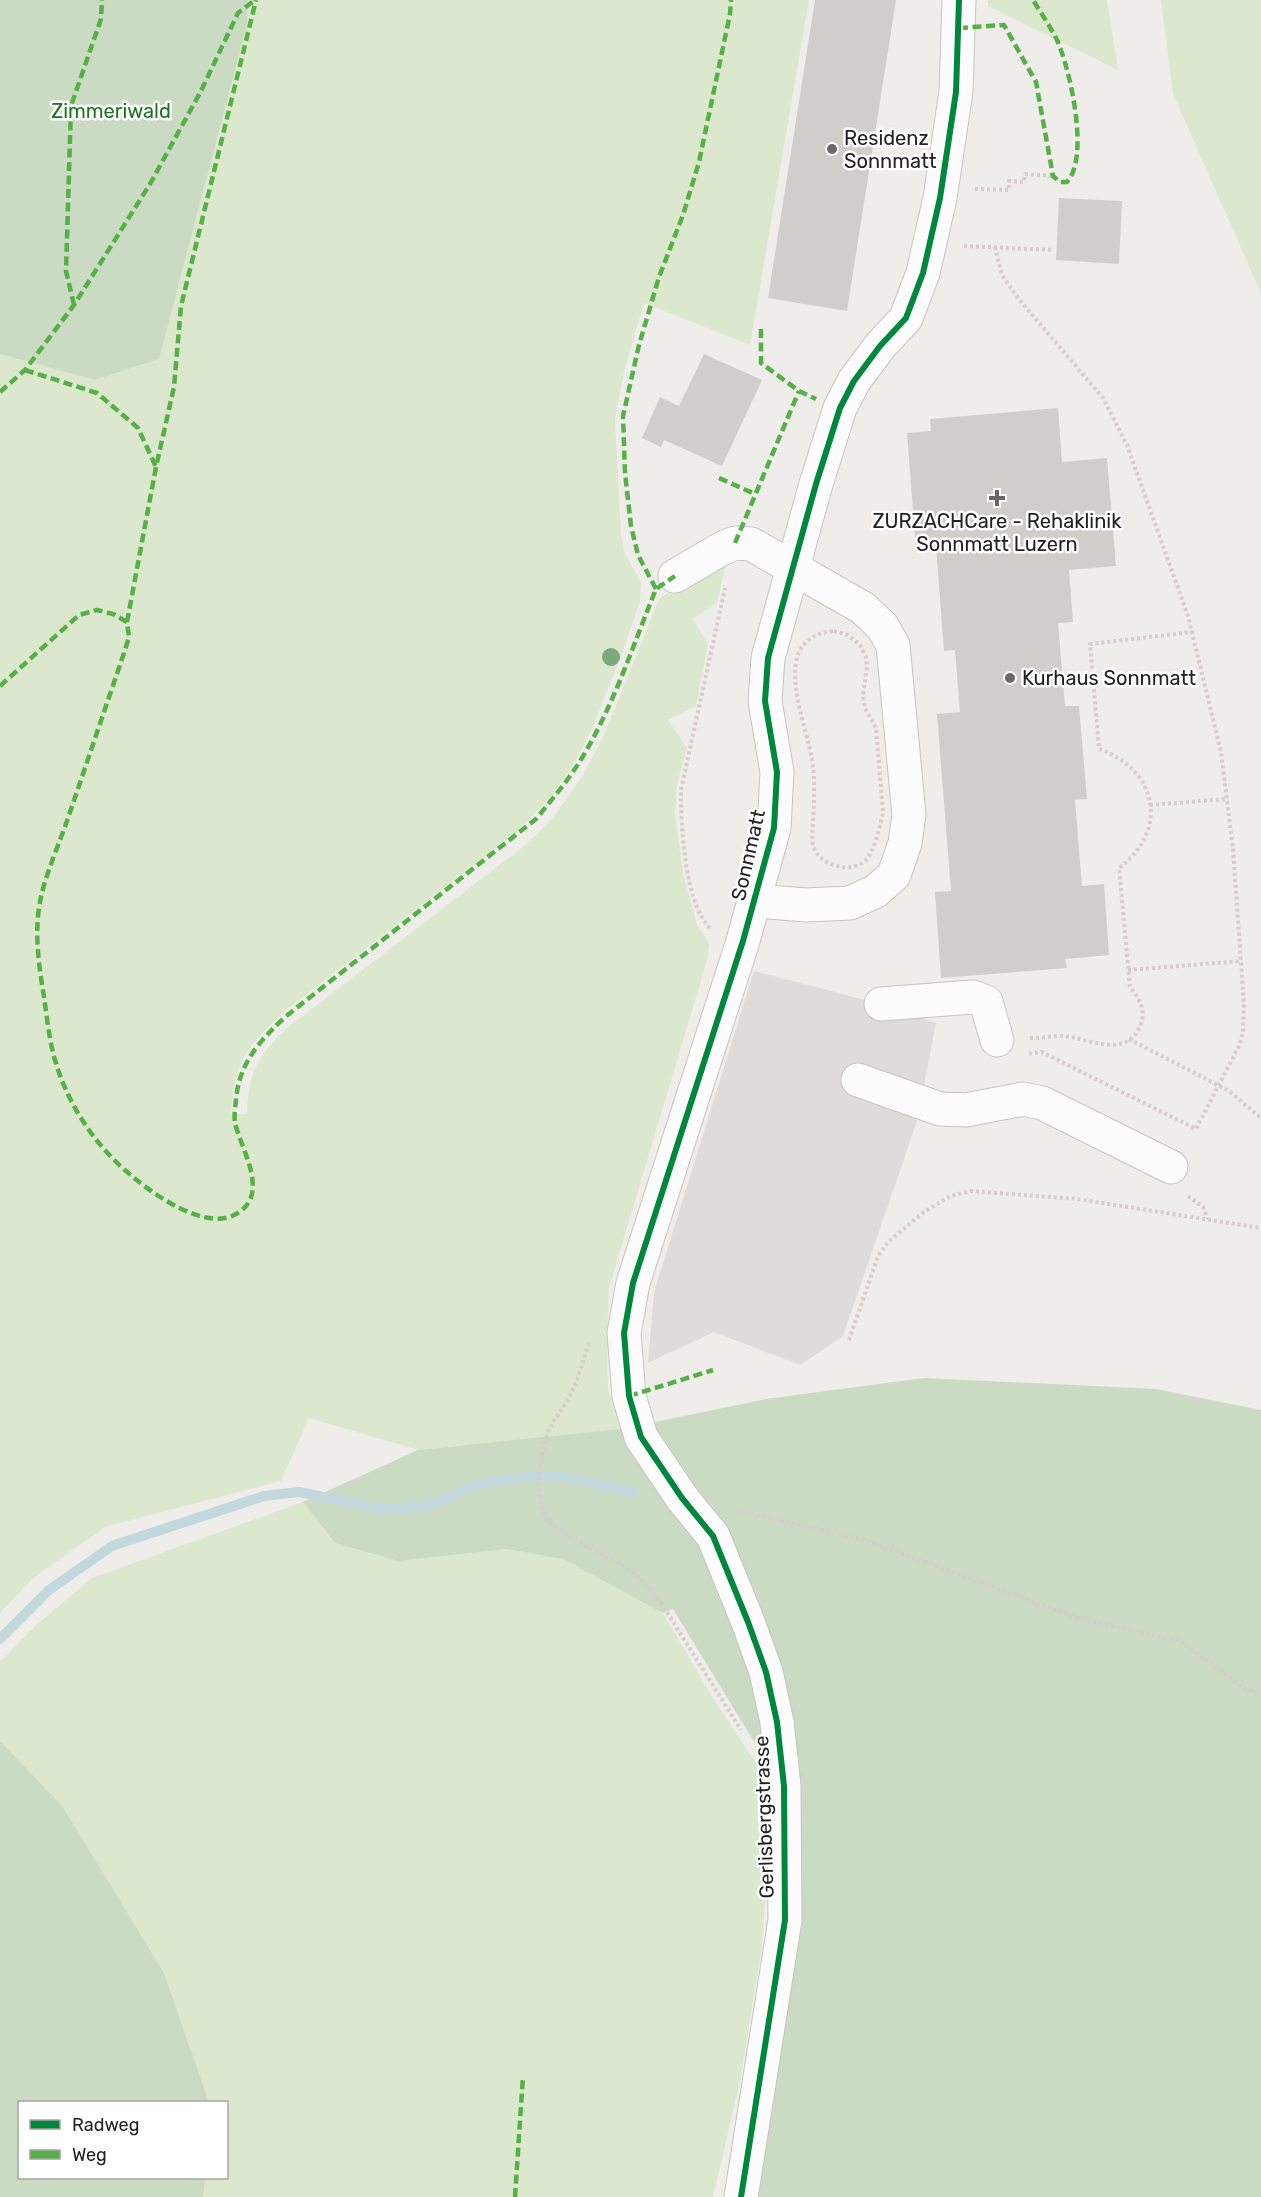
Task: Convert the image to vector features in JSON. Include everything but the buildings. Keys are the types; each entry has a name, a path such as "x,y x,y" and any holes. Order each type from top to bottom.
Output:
{"street":[{"name":"Sonnmatt","path":"629,1396 624,1333 633,1283 755,901 774,828 777,772 765,701 768,658 840,408 854,381 880,346 906,318 952,193 959,0"},
{"path":"675,576 735,543 751,544 863,608 882,626 893,645 909,815 905,843 894,875 876,891 850,903 806,905 755,901"},
{"path":"881,1004 973,998 986,1002 997,1040"},
{"path":"858,1080 940,1109 966,1110 1023,1099 1042,1103 1171,1167"},
{"name":"Gerlisbergstrasse","path":"629,1396 641,1437 682,1498 713,1536 766,1672 777,1722 784,1786 785,1920 741,2197"}],"path":[{"path":"952,193 1009,190 1009,181 1024,182 1025,174 1053,176"},
{"path":"954,245 1054,250"},
{"path":"994,247 1002,275 1018,298 1103,398 1127,446 1160,532 1192,632 1221,752 1242,961 1244,1004 1243,1033 1239,1046 1196,1129 1042,1052 1017,1057 997,1040"},
{"path":"717,934 698,912 691,887 681,819 681,790 735,543"},
{"path":"834,631 848,634 860,645 866,657 867,667 862,695 876,728 883,812 881,825 866,859 855,866 840,867 828,863 813,845 813,762 797,696 795,675 799,650 806,640 820,633 834,631"},
{"path":"997,1040 1063,1036 1108,1046 1125,1043 1137,1032 1144,1016 1140,1000 1130,987 1119,868 1131,859 1143,841 1150,820 1150,805 1139,775 1128,763 1114,754 1099,749 1090,644 1192,632"},
{"path":"1150,805 1227,799"},
{"path":"1128,970 1242,961"},
{"path":"1129,1039 1229,1091 1261,1118"},
{"path":"849,1340 878,1256 889,1241 924,1212 950,1197 971,1191 1077,1199 1261,1228"},
{"path":"590,1339 574,1388 550,1428 540,1462 538,1484 544,1515 556,1529 619,1564 650,1588 743,1734"},
{"path":"738,1511 862,1539 1078,1618 1180,1641 1245,1689 1261,1693"}],"shaded area":[{"path":"754,971 881,1004 936,1023 917,1121 843,1336 800,1365 714,1332 648,1363 654,1292"}],"green space":[{"name":"Zimmeriwald","path":"0,0 248,0 247,25 159,359 95,380 0,354"},
{"path":"248,0 809,0 750,345 644,303 624,372 615,419 621,535 625,554 641,582 640,601 622,654 591,731 553,794 517,832 286,1010 262,1034 245,1055 240,1066 231,1114 247,1114 250,1085 258,1063 264,1053 292,1024 523,847 553,818 583,775 605,733 659,599 685,581 726,565 717,603 693,619 708,644 696,706 668,720 687,748 677,784 675,813 683,874 697,925 709,943 708,957 609,1288 608,1392 629,1428 418,1450 309,1418 281,1481 105,1527 32,1579 0,1613 0,354 95,380 159,359 247,25"},
{"path":"988,0 1107,0 1118,70 988,6"},
{"path":"1161,0 1261,0 1261,293 1173,94"},
{"path":"924,1378 1156,1389 1261,1410 1261,2197 751,2197 800,1938 796,1760 657,1437 655,1422 766,1399"},
{"path":"629,1428 718,1563 757,1680 768,1790 761,1753 673,1609 663,1613 563,1559 506,1549 398,1561 335,1543 303,1502 418,1450"},
{"path":"303,1502 335,1543 398,1561 507,1549 563,1559 663,1613 711,1695 756,1763 764,1789 765,1904 761,1953 739,2086 713,2197 203,2197 205,2179 228,2179 228,2101 209,2101 164,1973 63,1807 0,1741 0,1662 35,1626 92,1578"},
{"path":"0,1741 63,1807 164,1973 209,2101 18,2101 18,2179 205,2179 203,2197 0,2197"}],"waterway":[{"path":"0,1639 49,1590 112,1546 264,1496 299,1492 380,1509 429,1506 478,1484 531,1476 564,1477 634,1492"}],"marked path":[{"path":"74,305 66,271 71,106 101,19 102,0"},
{"path":"0,392 25,370 74,305 150,184 201,91 238,13 255,0"},
{"path":"127,622 156,467 174,387 181,306 256,0"},
{"path":"656,589 638,555 631,526 625,473 623,416 639,345 659,277 683,215 699,162 731,0"},
{"path":"959,28 1004,25 1036,82 1053,176 1060,182 1067,182 1074,170 1077,153 1076,112 1062,53 1057,40 1033,0"},
{"path":"761,329 761,363 799,391 816,399"},
{"path":"25,370 97,393 138,428 156,467"},
{"path":"735,543 799,391"},
{"path":"719,478 755,494"},
{"path":"0,686 79,615 97,610 113,614 127,622 129,637 48,871 40,902 37,926 38,950 48,1028 55,1060 68,1095 87,1127 110,1156 138,1181 170,1203 195,1215 221,1219 232,1216 244,1208 251,1198 252,1174 235,1123 235,1114 241,1075 259,1044 285,1017 536,819 575,769 596,732 615,692 656,589 675,576"},
{"path":"629,1396 713,1370"},
{"path":"515,2197 523,2076"}],"cycle path":[{"path":"741,2197 785,1920 784,1786 777,1722 766,1672 713,1536 682,1498 641,1437 629,1396 624,1333 633,1283 743,941 774,828 777,772 765,701 768,658 816,484 840,408 854,381 880,346 906,318 923,273 940,198 956,92 959,0"}],"place":[{"name":"Residenz Sonnmatt","path":"832,149"},
{"name":"ZURZACHCare - Rehaklinik Sonnmatt Luzern","path":"997,498"},
{"name":"Kurhaus Sonnmatt","path":"1010,678"}]}
